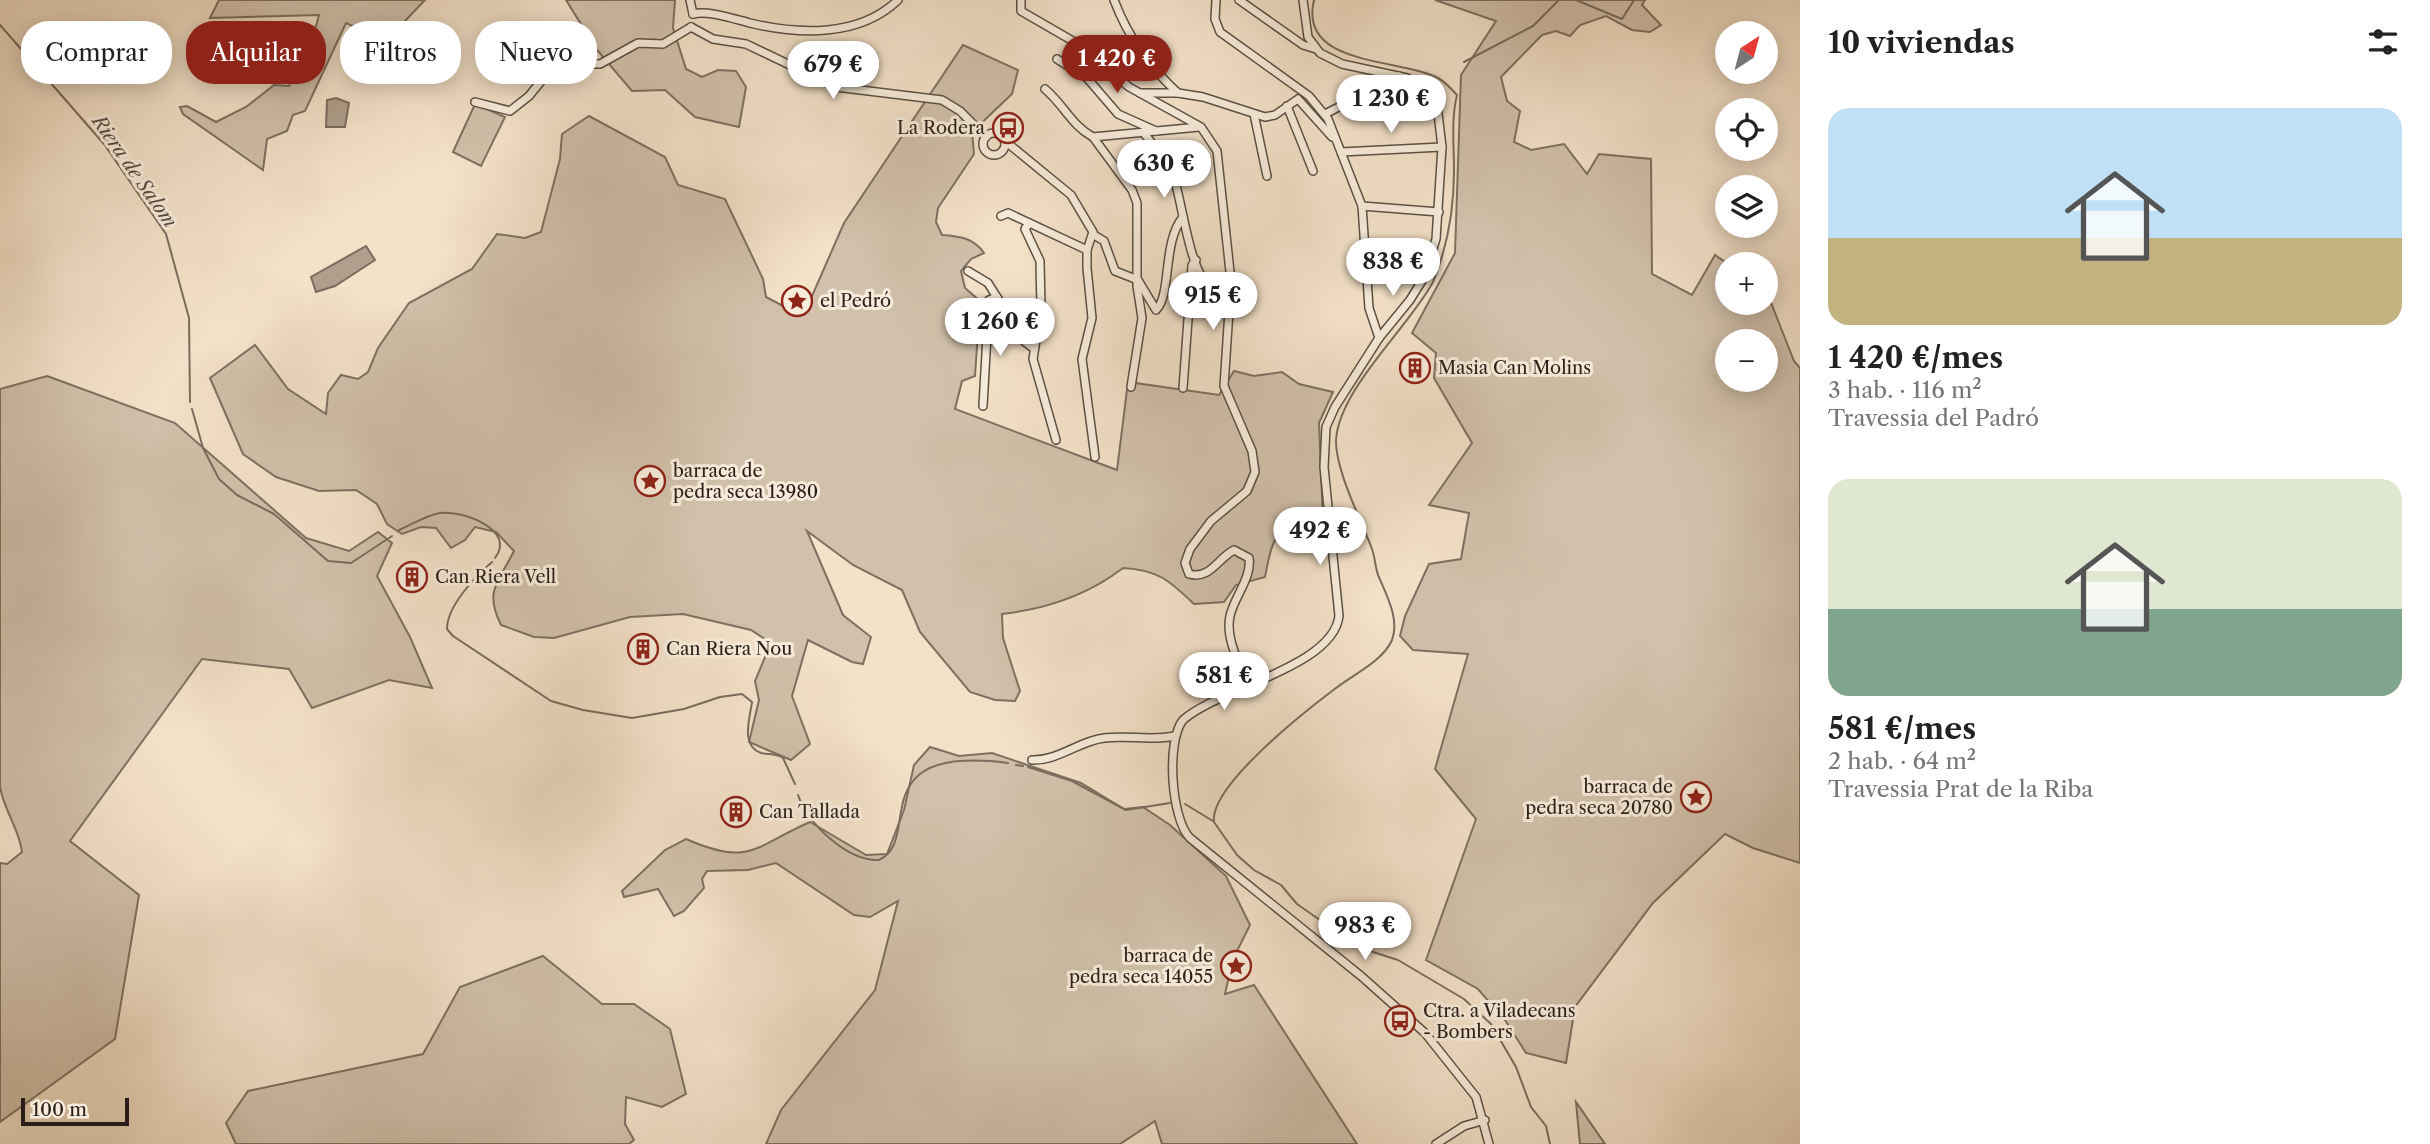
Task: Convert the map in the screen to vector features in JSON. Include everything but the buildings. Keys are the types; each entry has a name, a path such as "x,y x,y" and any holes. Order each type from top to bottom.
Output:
{"street":[{"path":"690,0 693,14 689,20 691,27"},
{"path":"693,14 781,28 847,28 881,15 898,0"},
{"path":"1021,0 1021,11 1078,44 1139,93 1200,127 1213,142 1220,160 1231,281 1224,382 1252,451 1253,482 1243,496 1216,515 1201,532 1189,549 1186,568 1192,575 1202,575 1234,550 1248,558 1248,572 1229,621 1237,660 1249,685"},
{"path":"1114,0 1138,50 1157,74 1178,93"},
{"path":"1216,0 1215,19 1220,33 1304,92 1325,114 1362,206 1369,308 1379,338"},
{"path":"1239,0 1303,45 1316,49 1342,65 1399,76 1423,84 1433,96 1440,120 1443,147 1439,212 1436,239 1423,279 1410,300 1379,338 1327,422 1324,447 1339,616 1335,631 1315,650 1190,714 1178,727 1175,736 1178,818 1183,830 1195,843 1416,1023 1473,1092 1485,1120 1489,1144"},
{"path":"1303,0 1308,37 1316,49"},
{"path":"699,29 706,23 704,15"},
{"path":"475,102 510,111 529,96 555,64 600,64 638,43 663,44 691,27 699,29 713,40 746,44 836,87 942,100 960,111 986,137 985,149 993,155 1002,151 1005,141"},
{"path":"1057,59 1087,78 1118,114 1157,131"},
{"path":"1325,114 1399,76"},
{"path":"1045,89 1059,101 1073,123 1093,137 1135,196 1139,216 1138,279 1142,318 1131,387"},
{"path":"1139,93 1178,93 1230,104 1254,114 1272,117 1295,99 1303,101 1336,142"},
{"path":"1287,106 1313,171"},
{"path":"1254,114 1267,176"},
{"path":"1180,129 1185,126 1186,120"},
{"path":"1093,137 1200,127"},
{"path":"1143,132 1173,177 1196,260 1210,288 1231,281"},
{"path":"986,137 998,134 1067,191 1094,235 1104,241 1115,271 1138,279 1152,308 1159,308 1169,249 1177,224 1183,217"},
{"path":"1341,152 1443,147"},
{"path":"1362,206 1439,212"},
{"path":"1000,216 1009,213 1087,250"},
{"path":"1029,223 1025,229 1039,257 1041,276 1040,314 1033,348 1034,367 1056,440"},
{"path":"1094,235 1087,250 1092,318 1082,367 1095,457"},
{"path":"1183,388 1192,265 1196,260"},
{"path":"968,271 985,280 1025,342 1033,348"},
{"path":"983,406 989,300 997,297"},
{"path":"1032,760 1048,758 1105,738 1140,740 1175,736"},
{"path":"1436,1144 1464,1126 1485,1120"}],"shaded area":[{"path":"219,0 425,0 405,21 340,21 340,36 326,66 326,21 317,21 319,15 210,18"},
{"path":"566,0 675,0 673,28 686,69 702,77 718,70 736,71 746,87 739,127 695,117 665,90 632,91 597,50 597,21 579,21"},
{"path":"1435,0 1645,0 1642,5 1661,25 1650,32 1632,30 1606,16 1580,25 1570,36 1556,31 1542,35 1501,77 1507,101 1520,111 1514,142 1531,150 1564,144 1587,174 1599,154 1651,159 1652,274 1692,295 1715,255 1715,315 1776,315 1794,361 1800,368 1800,863 1753,848 1725,834 1653,903 1575,1007 1566,1063 1526,1053 1505,1020 1478,989 1426,960 1476,819 1435,769 1468,654 1413,650 1400,636 1405,616 1429,564 1461,559 1469,513 1429,505 1472,443 1434,378 1436,353 1412,333 1455,253 1461,75 1496,21"},
{"path":"963,45 1018,70 1012,94 972,132 974,154 938,208 936,222 942,235 966,239 976,244 984,253 971,259 961,271 965,288 980,301 975,376 962,381 955,409 1117,470 1128,382 1219,395 1234,371 1254,376 1282,372 1299,384 1333,392 1319,423 1323,520 1286,529 1275,540 1271,549 1265,577 1236,585 1224,602 1194,604 1162,578 1145,571 1123,568 1096,586 1066,599 1002,614 1003,638 1020,691 1015,701 995,700 970,692 920,632 902,590 853,565 807,531 843,615 871,637 863,664 852,662 808,640 792,696 810,744 791,760 749,742 759,700 755,681 771,643 751,630 683,614 630,617 554,638 534,637 501,625 496,613 493,595 495,587 514,551 496,532 475,527 465,540 451,548 436,528 421,527 402,534 387,524 377,504 356,490 319,491 276,477 243,454 210,378 255,345 288,389 326,414 328,393 341,375 358,379 368,372 378,348 409,303 472,269 497,234 525,238 541,232 560,159 562,134 589,116 665,157 678,185 725,199 763,279 766,297 785,307 805,312 844,223"},
{"path":"318,84 305,111 293,115 287,131 267,139 263,170 183,114 180,107 187,106 216,122 246,107 274,85"},
{"path":"336,98 349,103 345,127 326,127 327,100"},
{"path":"475,104 505,117 481,166 453,152"},
{"path":"366,246 375,260 335,286 316,292 311,277"},
{"path":"47,376 175,423 306,538 349,551 378,532 392,543 377,576 410,637 432,688 389,680 312,708 289,669 202,659 70,841 139,895 115,1039 0,1122 0,863 7,864 22,852 0,787 0,389"},
{"path":"930,747 959,756 992,753 1081,783 1124,809 1143,807 1170,825 1226,876 1250,925 1233,959 1225,994 1254,985 1357,1144 1162,1144 1155,1121 1120,1144 766,1144 781,1110 875,990 898,901 870,917 854,915 776,863 748,870 707,871 702,879 704,888 684,911 674,916 658,889 624,897 622,891 665,850 686,839 724,852 738,853 763,846 810,822 866,855 887,854 904,810 914,765"},
{"path":"543,956 602,1004 634,1004 670,1029 686,1094 662,1107 626,1097 625,1124 634,1140 629,1144 236,1144 226,1123 248,1091 423,1054 460,987"},
{"path":"1576,1102 1605,1144 1580,1144"}],"waterway":[{"path":"1314,0 1313,21 1321,37 1335,48 1354,56 1436,77 1457,95 1453,123 1454,185 1451,213 1446,242 1433,282 1349,400 1340,420 1336,440 1344,480 1372,549 1378,575 1391,607 1394,624 1392,640 1375,661 1304,713 1243,769 1217,807 1214,822 1237,855 1254,870 1281,885 1297,904 1340,934 1370,951 1398,960 1464,999 1491,1024 1516,1067 1531,1107 1546,1126 1550,1144"},
{"path":"1464,62 1533,26 1559,0"},
{"path":"1576,0 1622,19 1634,0"},
{"name":"Riera de Salom","path":"0,25 104,144 166,234 189,318 190,402"},
{"name":"Riera de Salom","path":"192,409 203,448 219,479 237,495 274,514 328,561 351,563 392,536"},
{"name":"Riera de Salom","path":"399,530 435,514 461,515 484,524 493,531 499,539 500,548 495,558"},
{"name":"Riera de Salom","path":"492,562 470,584 452,611 447,629 453,636 551,701 583,710 632,718 684,709 720,697 742,694 752,702 748,731 750,744 761,753 783,758 795,784"},
{"name":"Riera de Salom","path":"798,795 810,818 830,839 854,854 879,860 891,849 897,834 904,797 914,780 931,767 962,761 1008,763"},
{"name":"Riera de Salom","path":"1016,765 1023,766"},
{"name":"Riera de Salom","path":"1028,767 1072,781 1126,810 1170,803"},
{"name":"Riera de Salom","path":"1185,804 1213,821"}],"place":[{"name":"La Rodera","path":"1008,128"},
{"name":"el Pedró","path":"797,301"},
{"name":"Masia Can Molins","path":"1415,368"},
{"name":"barraca de pedra seca 13980","path":"650,481"},
{"name":"Can Riera Vell","path":"412,577"},
{"name":"Can Riera Nou","path":"643,649"},
{"name":"barraca de pedra seca 20780","path":"1696,797"},
{"name":"Can Tallada","path":"736,812"},
{"name":"barraca de pedra seca 14055","path":"1236,966"},
{"name":"Ctra. a Viladecans - Bombers","path":"1400,1021"}]}
